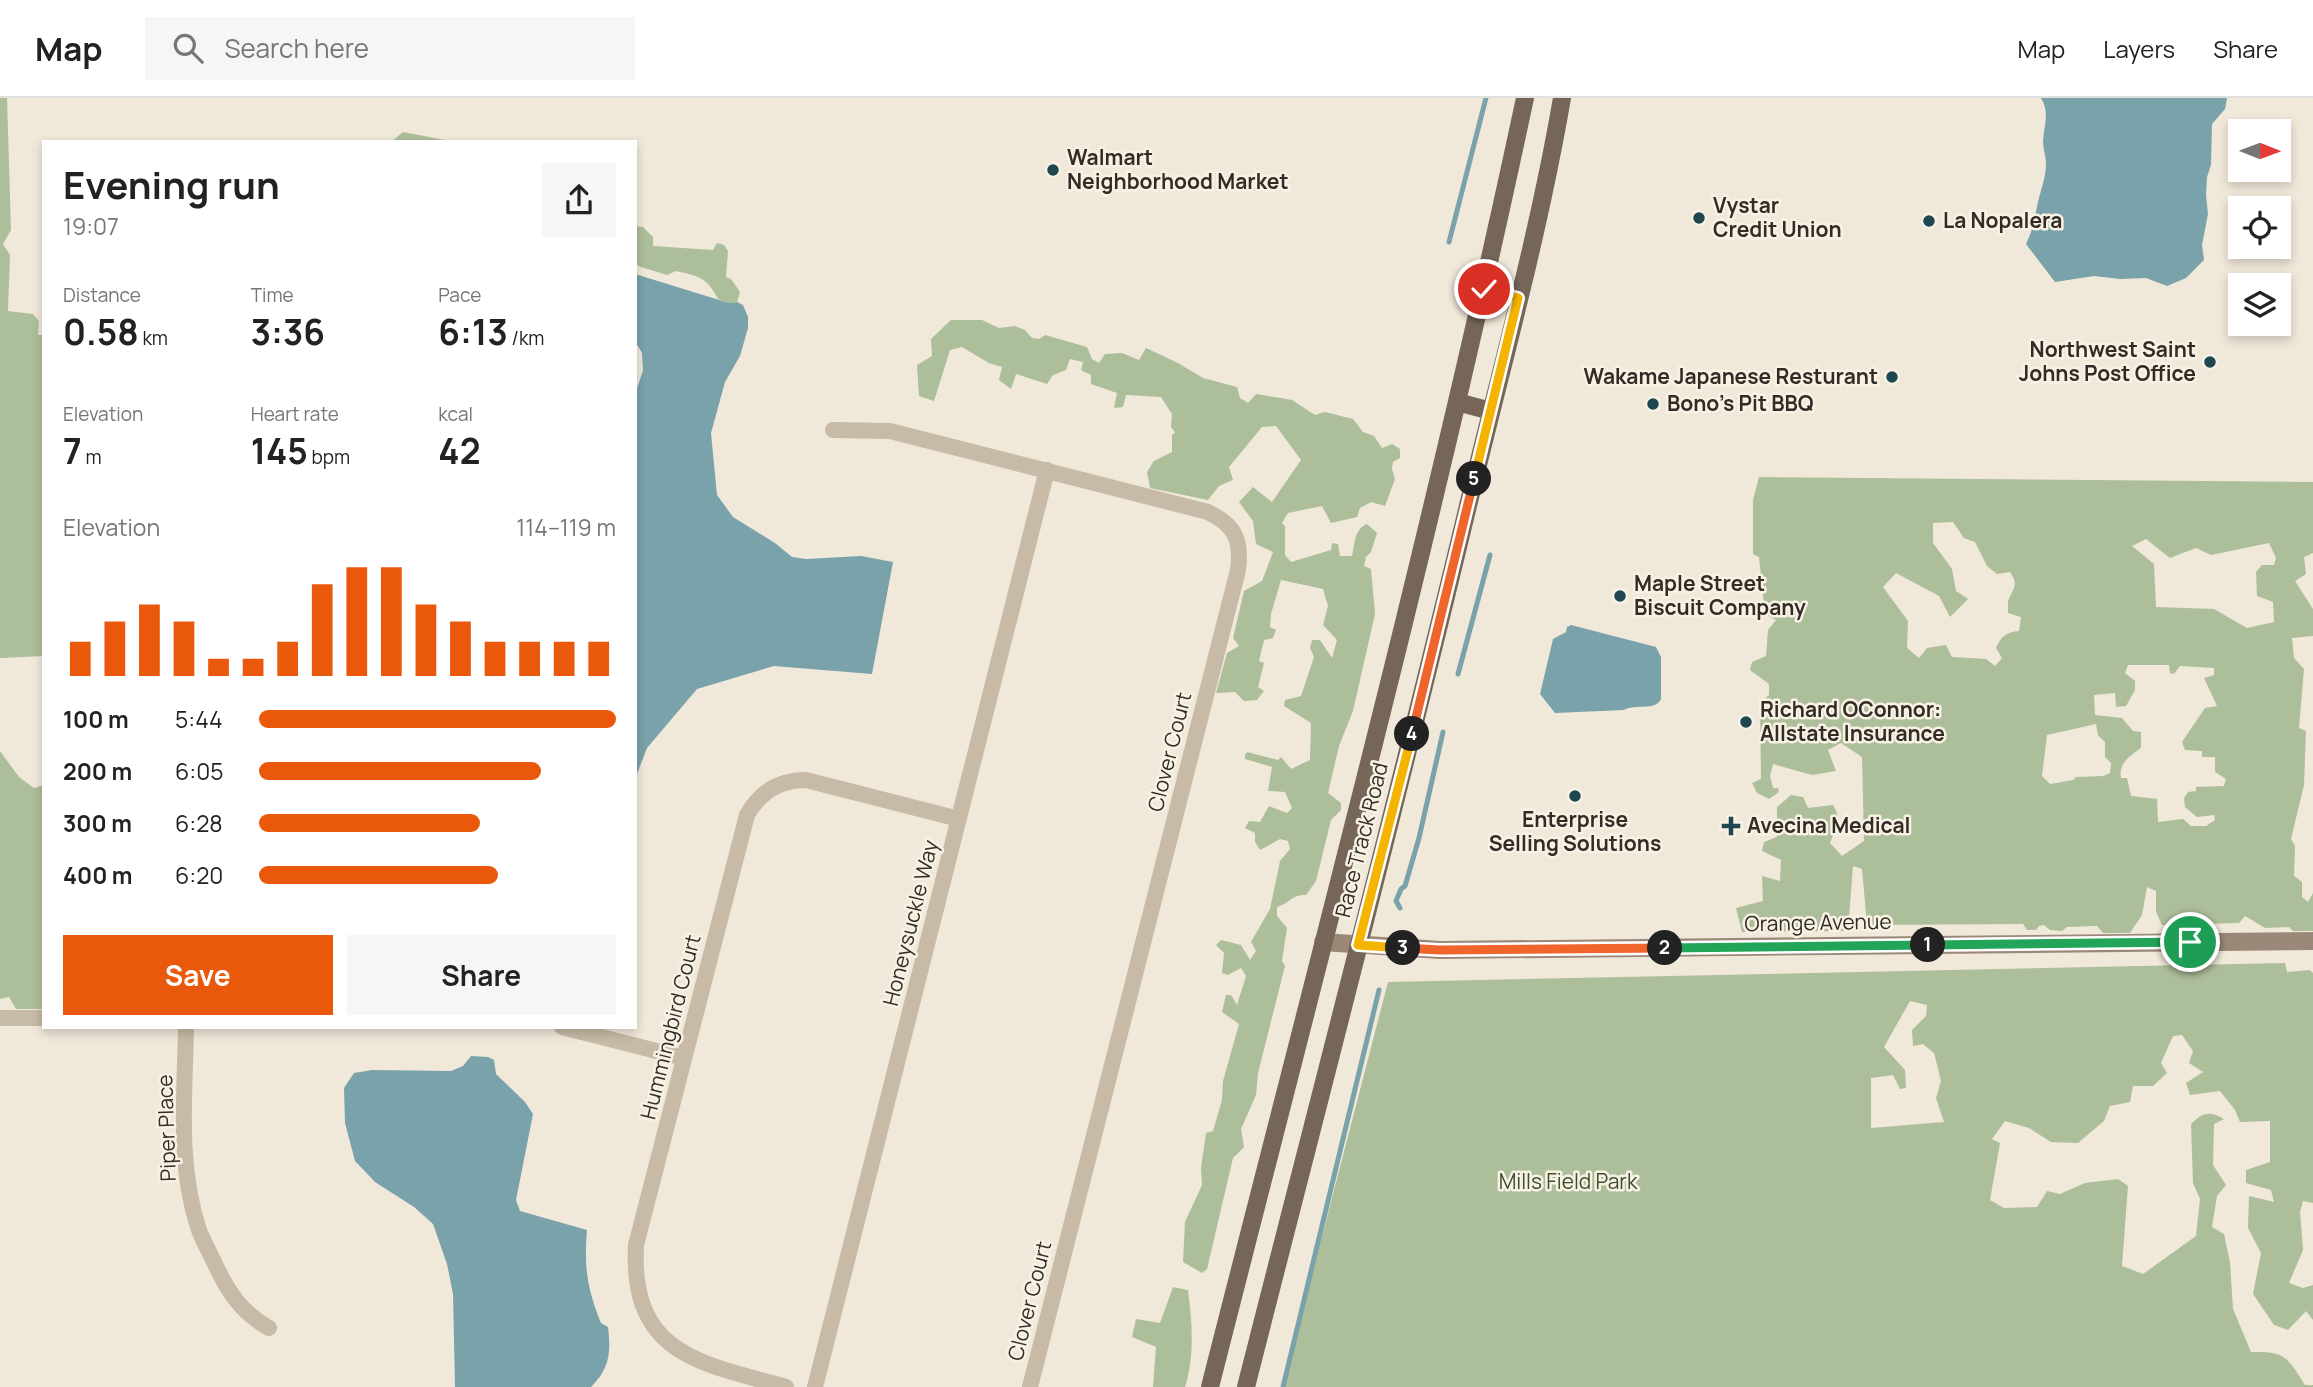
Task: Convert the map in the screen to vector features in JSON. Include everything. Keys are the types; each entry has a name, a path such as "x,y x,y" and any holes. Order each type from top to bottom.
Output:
{"main road":[{"name":"Race Track Road","path":"1210,1387 1387,694 1484,289 1525,98"},
{"name":"Race Track Road","path":"1246,1387 1426,682 1552,154 1562,98"},
{"path":"1484,289 1518,298"},
{"path":"1457,402 1491,411"}],"street":[{"name":"Clover Court","path":"833,430 890,431 1208,512 1229,524 1235,535 1240,558 1030,1387"},
{"name":"Honeysuckle Way","path":"816,1387 1047,470"},
{"name":"Hummingbird Court","path":"786,1387 710,1365 681,1353 669,1344 649,1320 637,1291 634,1269 636,1245 747,814 764,793 788,781 806,780 959,820"},
{"name":"Orange Avenue","path":"1323,942 1440,950 2313,941"},
{"path":"0,1018 42,1018"},
{"name":"Piper Place","path":"186,1029 184,1150 188,1185 199,1230 226,1287 239,1306 253,1319 269,1328"},
{"path":"570,1029 684,1058"}],"green space":[{"path":"0,98 7,98 11,230 3,244 10,255 8,311 33,314 39,321 38,335 42,335 42,656 0,658"},
{"path":"403,132 445,140 393,140"},
{"path":"637,226 643,227 653,237 653,246 713,250 717,243 724,245 728,251 726,277 731,279 740,292 737,302 729,303 718,299 710,286 696,276 676,271 667,275 638,266"},
{"path":"951,320 982,320 999,328 1015,326 1025,330 1032,338 1039,339 1045,335 1087,347 1092,359 1099,363 1105,354 1122,353 1139,360 1146,348 1203,378 1237,387 1240,398 1248,403 1256,394 1292,400 1315,415 1325,412 1353,419 1363,432 1374,436 1382,448 1392,444 1400,449 1400,458 1393,462 1395,479 1385,506 1371,502 1360,508 1357,517 1331,523 1322,506 1288,513 1282,523 1285,526 1285,555 1291,562 1331,550 1332,543 1338,544 1340,556 1352,556 1356,537 1363,526 1367,524 1377,533 1364,566 1371,569 1375,614 1353,711 1339,746 1328,793 1341,803 1341,810 1331,820 1316,881 1306,895 1297,896 1277,907 1277,916 1287,928 1282,961 1285,966 1258,1073 1256,1095 1241,1129 1244,1147 1233,1158 1207,1269 1202,1273 1183,1262 1185,1222 1202,1185 1201,1168 1206,1133 1213,1131 1239,1024 1222,1012 1226,995 1231,995 1237,1005 1246,976 1241,968 1228,975 1222,973 1224,953 1216,945 1221,940 1241,945 1250,960 1256,951 1251,942 1270,909 1280,861 1290,849 1288,841 1280,839 1260,850 1255,842 1255,833 1245,828 1249,821 1260,822 1269,806 1287,813 1292,808 1285,792 1268,791 1272,767 1245,759 1245,755 1247,752 1278,760 1281,757 1291,769 1310,760 1311,723 1284,706 1285,700 1301,696 1314,657 1310,648 1312,640 1320,640 1332,658 1337,640 1323,625 1328,606 1323,589 1281,580 1271,614 1270,627 1276,630 1273,638 1264,640 1259,661 1264,663 1258,687 1264,691 1257,700 1244,701 1235,692 1216,693 1227,653 1239,646 1233,638 1244,591 1262,581 1273,552 1256,544 1253,521 1239,502 1253,487 1272,502 1301,460 1276,426 1262,427 1229,467 1233,480 1219,486 1208,500 1150,488 1147,472 1154,461 1172,452 1172,435 1175,432 1171,427 1172,414 1161,397 1126,395 1123,407 1114,408 1117,393 1091,384 1091,375 1081,370 1083,362 1070,359 1066,370 1053,375 1047,384 1016,374 1011,389 999,380 1002,367 989,363 962,347 950,350 934,401 919,396 917,365 932,356 931,339"},
{"path":"1759,477 2313,482 2313,553 2304,557 2306,574 2295,581 2313,609 2313,636 2292,638 2294,658 2304,669 2299,728 2306,731 2304,785 2291,839 2295,846 2294,876 2302,882 2302,897 2308,902 2313,893 2313,931 2293,931 2289,927 2265,928 2245,916 2239,923 2162,925 2156,912 2156,891 2147,887 2142,915 2130,933 2103,933 2097,926 2067,927 2062,931 2050,930 2044,925 2036,930 2027,930 2023,924 1867,925 1862,869 1853,866 1848,931 1742,932 1736,908 1763,901 1762,876 1780,881 1781,860 1762,851 1764,842 1777,837 1777,807 1791,795 1803,797 1808,808 1833,805 1838,819 1830,843 1842,856 1864,841 1862,757 1841,743 1828,750 1836,771 1812,775 1773,764 1770,776 1773,788 1778,788 1779,792 1769,799 1757,793 1752,783 1761,779 1760,703 1769,695 1769,684 1750,670 1752,662 1766,656 1768,630 1776,620 1765,614 1759,557 1753,554 1753,500","holes":["1953,522 1964,538 1975,542 1987,566 1997,574 2010,572 2013,577 2015,584 2008,601 2008,613 2021,617 2019,631 2000,640 1996,648 2002,658 1995,666 1986,659 1952,657 1946,645 1927,648 1919,658 1907,648 1908,621 1883,587 1896,573 1939,596 1950,617 1968,599 1956,591 1952,569 1933,543 1933,523","2146,539 2170,558 2196,548 2211,555 2269,543 2276,558 2274,565 2262,565 2256,572 2257,596 2273,602 2274,622 2247,628 2214,609 2156,607 2154,564 2132,546","2128,665 2169,665 2170,673 2174,674 2180,666 2214,668 2214,675 2204,678 2217,706 2205,708 2182,742 2185,750 2202,751 2202,757 2215,757 2215,772 2226,779 2224,786 2196,787 2196,791 2188,792 2184,798 2185,807 2197,817 2214,815 2215,820 2206,826 2191,826 2183,819 2158,822 2157,799 2131,796 2127,778 2121,778 2123,764 2141,748 2141,732 2133,731 2122,718 2095,715 2094,695 2115,693 2116,707 2126,706 2135,690 2135,681 2125,673","2096,724 2098,735 2105,742 2105,757 2111,763 2110,773 2103,776 2076,777 2073,780 2050,784 2042,776 2047,735"]},
{"path":"0,751 19,777 34,788 42,786 42,1009 16,1009 9,997 0,999"},
{"name":"Mills Field Park","path":"2285,963 2287,972 2310,970 2313,973 2313,1203 2303,1201 2300,1212 2303,1250 2289,1283 2303,1288 2313,1285 2313,1320 2306,1311 2288,1330 2274,1325 2253,1294 2261,1253 2248,1228 2249,1196 2274,1202 2271,1190 2246,1183 2246,1170 2270,1162 2270,1121 2240,1122 2235,1110 2220,1091 2190,1095 2186,1083 2203,1072 2189,1063 2193,1051 2182,1035 2173,1036 2161,1063 2167,1073 2153,1086 2133,1086 2130,1102 2110,1106 2104,1121 2078,1143 2051,1142 2029,1128 2005,1121 1992,1139 2000,1143 1990,1200 2004,1208 2037,1207 2047,1191 2060,1194 2085,1183 2118,1179 2128,1186 2122,1266 2143,1274 2196,1236 2200,1199 2193,1183 2191,1124 2206,1114 2214,1114 2224,1119 2214,1124 2213,1165 2226,1185 2217,1196 2212,1227 2224,1234 2230,1262 2233,1309 2251,1352 2279,1355 2289,1362 2305,1385 2313,1387 1283,1387 1388,982","holes":["1910,1001 1927,1005 1926,1016 1912,1030 1913,1046 1923,1044 1934,1053 1941,1081 1936,1098 1944,1122 1871,1128 1871,1078 1893,1075 1900,1089 1906,1088 1905,1070 1884,1047"]},
{"path":"1173,1287 1188,1290 1192,1338 1188,1375 1185,1387 1153,1387 1156,1347 1132,1337 1136,1319 1160,1323"}],"water":[{"path":"2041,98 2227,98 2225,109 2212,124 2211,165 2206,195 2208,214 2202,245 2204,260 2186,278 2167,286 2146,278 2094,276 2055,282 2026,244 2034,223 2046,169 2043,141 2046,114"},
{"path":"637,275 743,305 748,317 748,328 740,356 725,382 711,433 717,495 733,517 792,557 806,559 861,556 893,562 872,674 774,666 697,689 647,748 637,774 637,389 643,370 642,353 637,344"},
{"path":"1571,625 1656,647 1661,657 1661,699 1658,703 1624,710 1555,713 1540,694 1553,639 1566,632"},
{"path":"471,1056 494,1060 496,1074 525,1102 533,1114 516,1200 520,1211 587,1230 586,1267 592,1299 601,1323 608,1327 609,1344 606,1366 591,1387 455,1387 453,1294 447,1264 433,1224 414,1207 375,1182 355,1161 345,1123 344,1088 354,1073 372,1070 451,1071 463,1066"}],"waterway":[{"path":"1449,242 1486,98"},
{"path":"1458,674 1490,555"},
{"path":"1400,908 1396,901 1405,886 1419,838 1443,732"},
{"path":"1283,1387 1379,990"}],"place":[{"name":"Walmart Neighborhood Market","path":"1053,170"},
{"name":"Vystar Credit Union","path":"1699,218"},
{"name":"La Nopalera","path":"1929,221"},
{"name":"Northwest Saint Johns Post Office","path":"2210,362"},
{"name":"Wakame Japanese Resturant","path":"1892,377"},
{"name":"Bono's Pit BBQ","path":"1653,404"},
{"name":"Maple Street Biscuit Company","path":"1620,596"},
{"name":"Richard OConnor: Allstate Insurance","path":"1746,722"},
{"name":"Enterprise Selling Solutions","path":"1575,796"},
{"name":"Avecina Medical","path":"1731,826"}],"route":[{"path":"1484,289 1518,298 1422,695 1358,945 1440,950 2190,942"}]}
